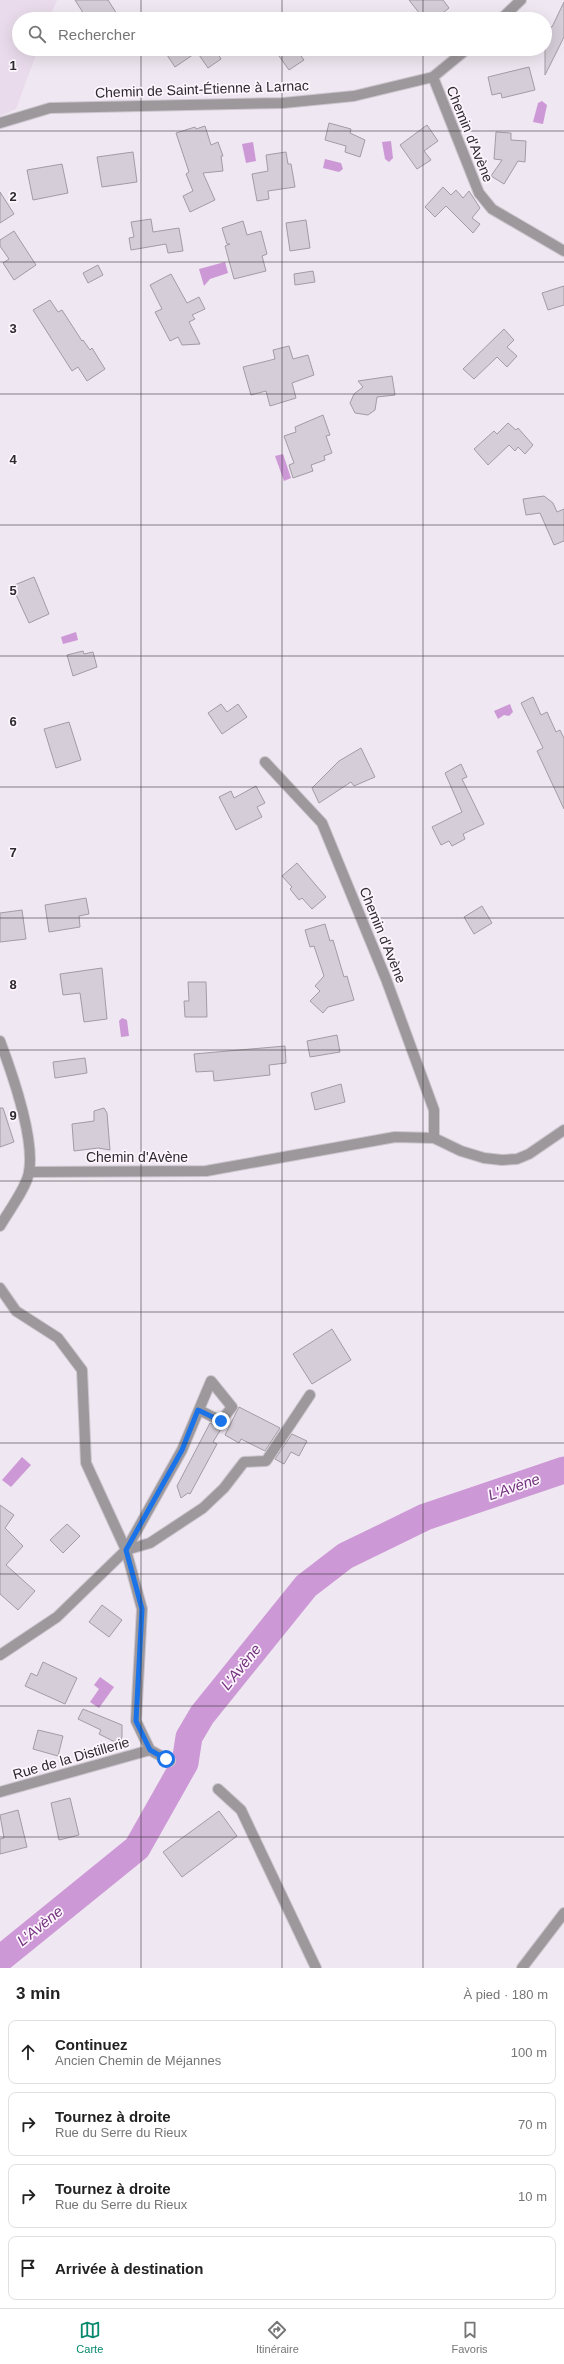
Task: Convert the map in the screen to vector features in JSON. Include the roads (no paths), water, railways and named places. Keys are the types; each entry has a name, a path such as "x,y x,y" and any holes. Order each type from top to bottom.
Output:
{"street":[{"path":"508,12 521,0"},
{"name":"Chemin de Saint-Étienne à Larnac","path":"0,123 50,108 283,103 354,96 433,77 458,56"},
{"name":"Chemin d'Avène","path":"433,77 479,193 492,209 564,251"},
{"name":"Chemin d'Avène","path":"265,762 322,822 386,979 434,1110 434,1138"},
{"path":"0,1040 17,1087 28,1143 30,1172 0,1226"},
{"name":"Chemin d'Avène","path":"30,1172 206,1171 395,1137 434,1138 461,1151 502,1160 517,1159 529,1154 564,1130"},
{"path":"0,1288 16,1312 58,1338 82,1370 86,1463 126,1550 142,1609 136,1721 150,1750 170,1761"},
{"path":"126,1550 150,1543 203,1508 224,1488 244,1462 266,1461 310,1395"},
{"path":"0,1655 56,1617 126,1550 182,1450 198,1410"},
{"name":"Rue de la Distillerie","path":"0,1792 150,1750"},
{"path":"218,1788 240,1810 316,1968"},
{"path":"522,1968 564,1913"}],"waterway":[{"name":"L'Avène","path":"0,1959 137,1848 185,1763 189,1737 202,1715 306,1586 345,1556 425,1517 564,1470"}]}
